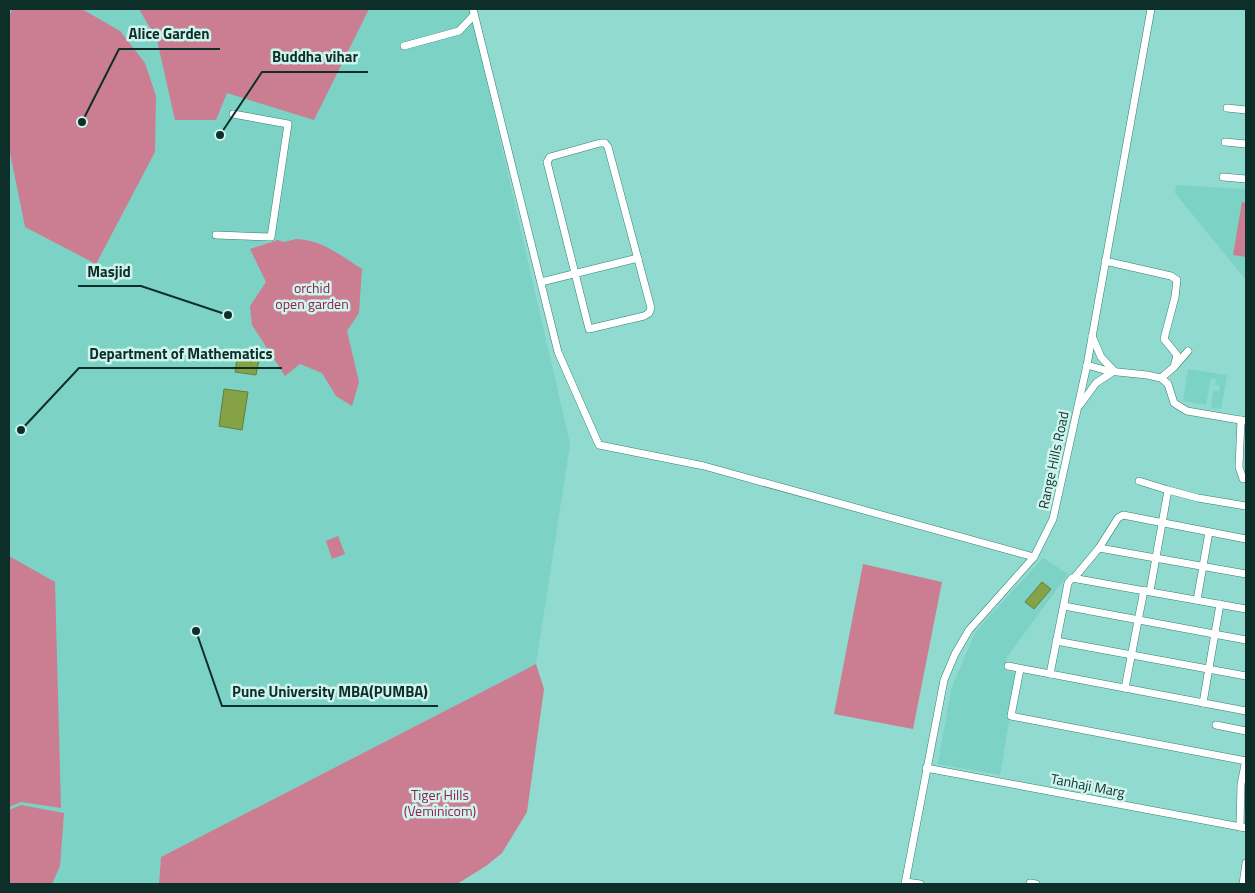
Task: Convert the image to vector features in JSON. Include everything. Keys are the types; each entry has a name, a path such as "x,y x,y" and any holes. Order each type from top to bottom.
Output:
{"street":[{"name":"Range Hills Road","path":"905,883 944,680 955,654 970,630 1034,557 1053,519 1087,365 1151,9"},
{"path":"404,46 459,31 473,12"},
{"path":"473,12 558,352 600,445 704,466 1034,557"},
{"path":"1227,108 1246,110"},
{"path":"216,235 271,237 288,124 233,114"},
{"path":"1225,142 1246,144"},
{"path":"605,143 608,147 638,258 651,308 649,313 644,316 589,329 547,162 550,157 605,143"},
{"path":"1223,177 1246,179"},
{"path":"541,282 638,258"},
{"path":"1105,261 1176,278 1175,297 1164,339 1177,356 1174,367"},
{"path":"1092,336 1101,357 1114,371"},
{"path":"1161,378 1188,351"},
{"path":"1087,365 1161,378 1168,384 1174,403 1187,411 1244,421 1239,467 1242,479"},
{"path":"1077,410 1096,383 1114,371"},
{"path":"1139,481 1198,498 1246,506"},
{"path":"1125,688 1138,620 1156,557 1168,490"},
{"path":"1050,674 1070,578 1074,578 1099,548 1118,518 1123,515 1246,540"},
{"path":"1197,600 1209,532"},
{"path":"1099,548 1246,574"},
{"path":"1074,578 1246,609"},
{"path":"1203,703 1220,604"},
{"path":"1064,606 1246,640"},
{"path":"1056,641 1246,676"},
{"path":"1008,666 1246,711"},
{"path":"1020,669 1011,716 1246,760 1241,784 1243,827"},
{"path":"1216,725 1246,731"},
{"name":"Tanhaji Marg","path":"926,768 1243,827"},
{"path":"1243,884 1246,863"},
{"path":"905,883 920,884"}],"shaded area":[{"path":"9,9 470,9 570,444 536,664 161,857 159,884 9,884"},
{"path":"1176,185 1246,189 1246,280 1175,193"},
{"path":"238,351 260,354 256,375 235,372"},
{"path":"1188,369 1227,375 1221,409 1211,408 1213,391 1219,391 1220,386 1215,385 1216,379 1211,378 1206,405 1183,401"},
{"path":"224,389 248,392 242,430 219,426"},
{"path":"1043,558 1068,574 1007,657 1004,670 1017,673 1000,775 938,764 951,689 976,631"},
{"path":"1042,582 1051,589 1034,609 1025,602"}],"green space":[{"path":"12,9 82,9 120,31 145,63 156,96 155,152 96,264 25,227 9,148 9,19"},
{"path":"139,9 369,9 314,120 227,93 216,120 175,120 157,40"},
{"path":"1242,202 1246,203 1246,257 1233,255"},
{"name":"orchid open garden","path":"296,239 323,245 362,269 359,313 347,331 359,382 352,406 336,396 322,373 300,364 285,376 252,325 250,306 266,282 250,249 278,240 284,242"},
{"path":"338,536 345,554 332,559 326,541"},
{"path":"9,556 55,582 61,808 21,802 9,807"},
{"path":"863,564 942,582 913,729 834,714"},
{"name":"Tiger Hills (Veminicom)","path":"536,664 544,689 527,812 502,853 486,866 457,884 159,884 161,857"},
{"path":"21,805 64,813 60,866 52,884 9,884 9,810"}],"place":[{"name":"Alice Garden","path":"82,122"},
{"name":"Buddha vihar","path":"220,135"},
{"name":"Masjid","path":"228,315"},
{"name":"Department of Mathematics","path":"21,430"},
{"name":"Pune University MBA(PUMBA)","path":"196,631"}]}
